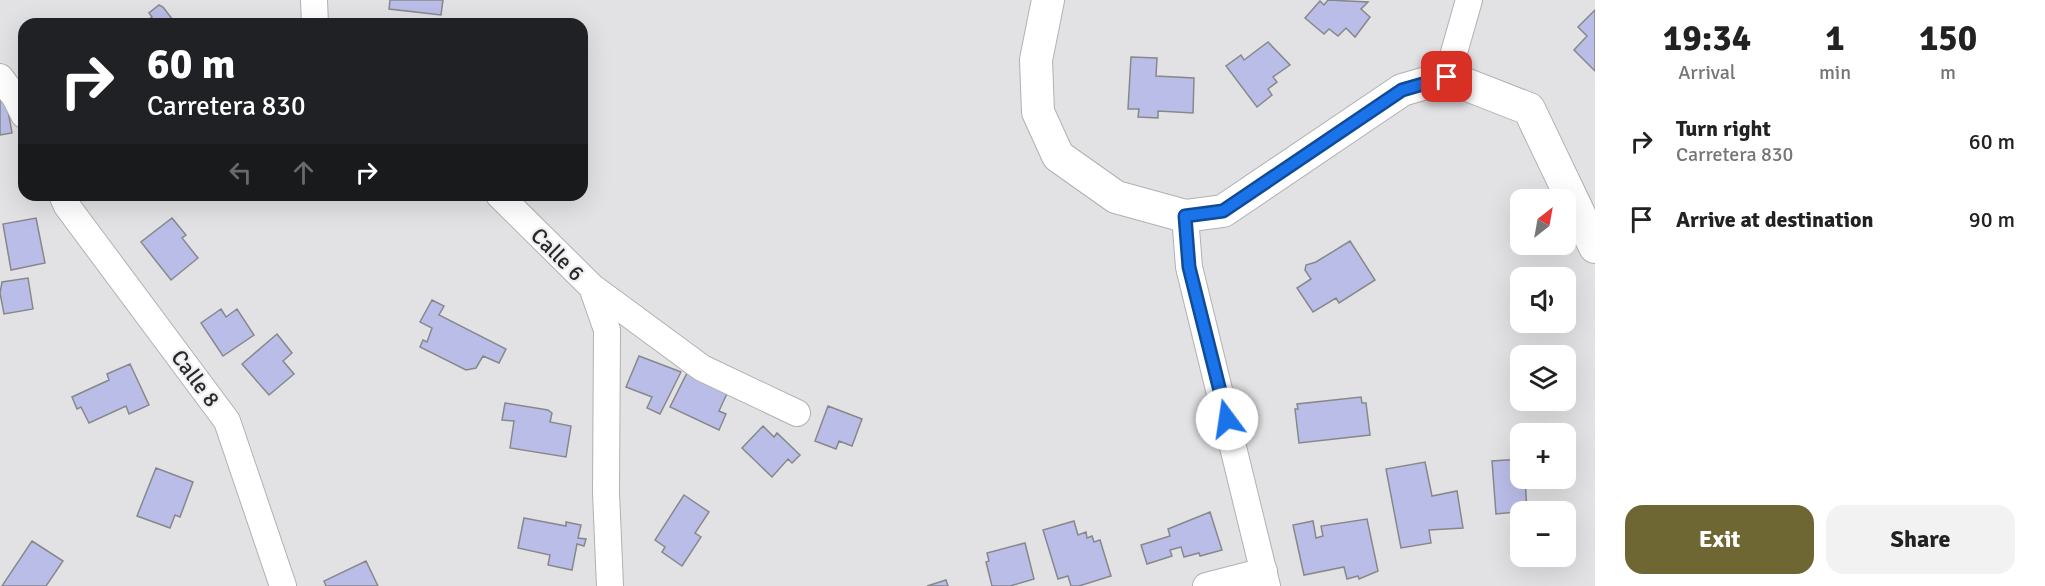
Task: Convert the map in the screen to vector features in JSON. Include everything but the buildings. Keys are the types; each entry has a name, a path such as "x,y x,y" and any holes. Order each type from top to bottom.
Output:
{"street":[{"path":"314,0 315,18"},
{"path":"1048,0 1036,60 1038,112 1058,156 1116,197 1185,216 1223,211 1402,90 1447,77 1530,110 1595,247"},
{"path":"1447,77 1469,0"},
{"name":"Calle 8","path":"65,201 227,421 284,586"},
{"name":"Calle 6","path":"505,201 591,287 702,368 797,413"},
{"path":"1185,216 1189,267 1266,579 1206,586"},
{"path":"591,287 607,330 606,493 610,586"}],"route":[{"path":"1227,419 1189,267 1185,216 1223,211 1402,90 1447,77"}]}
